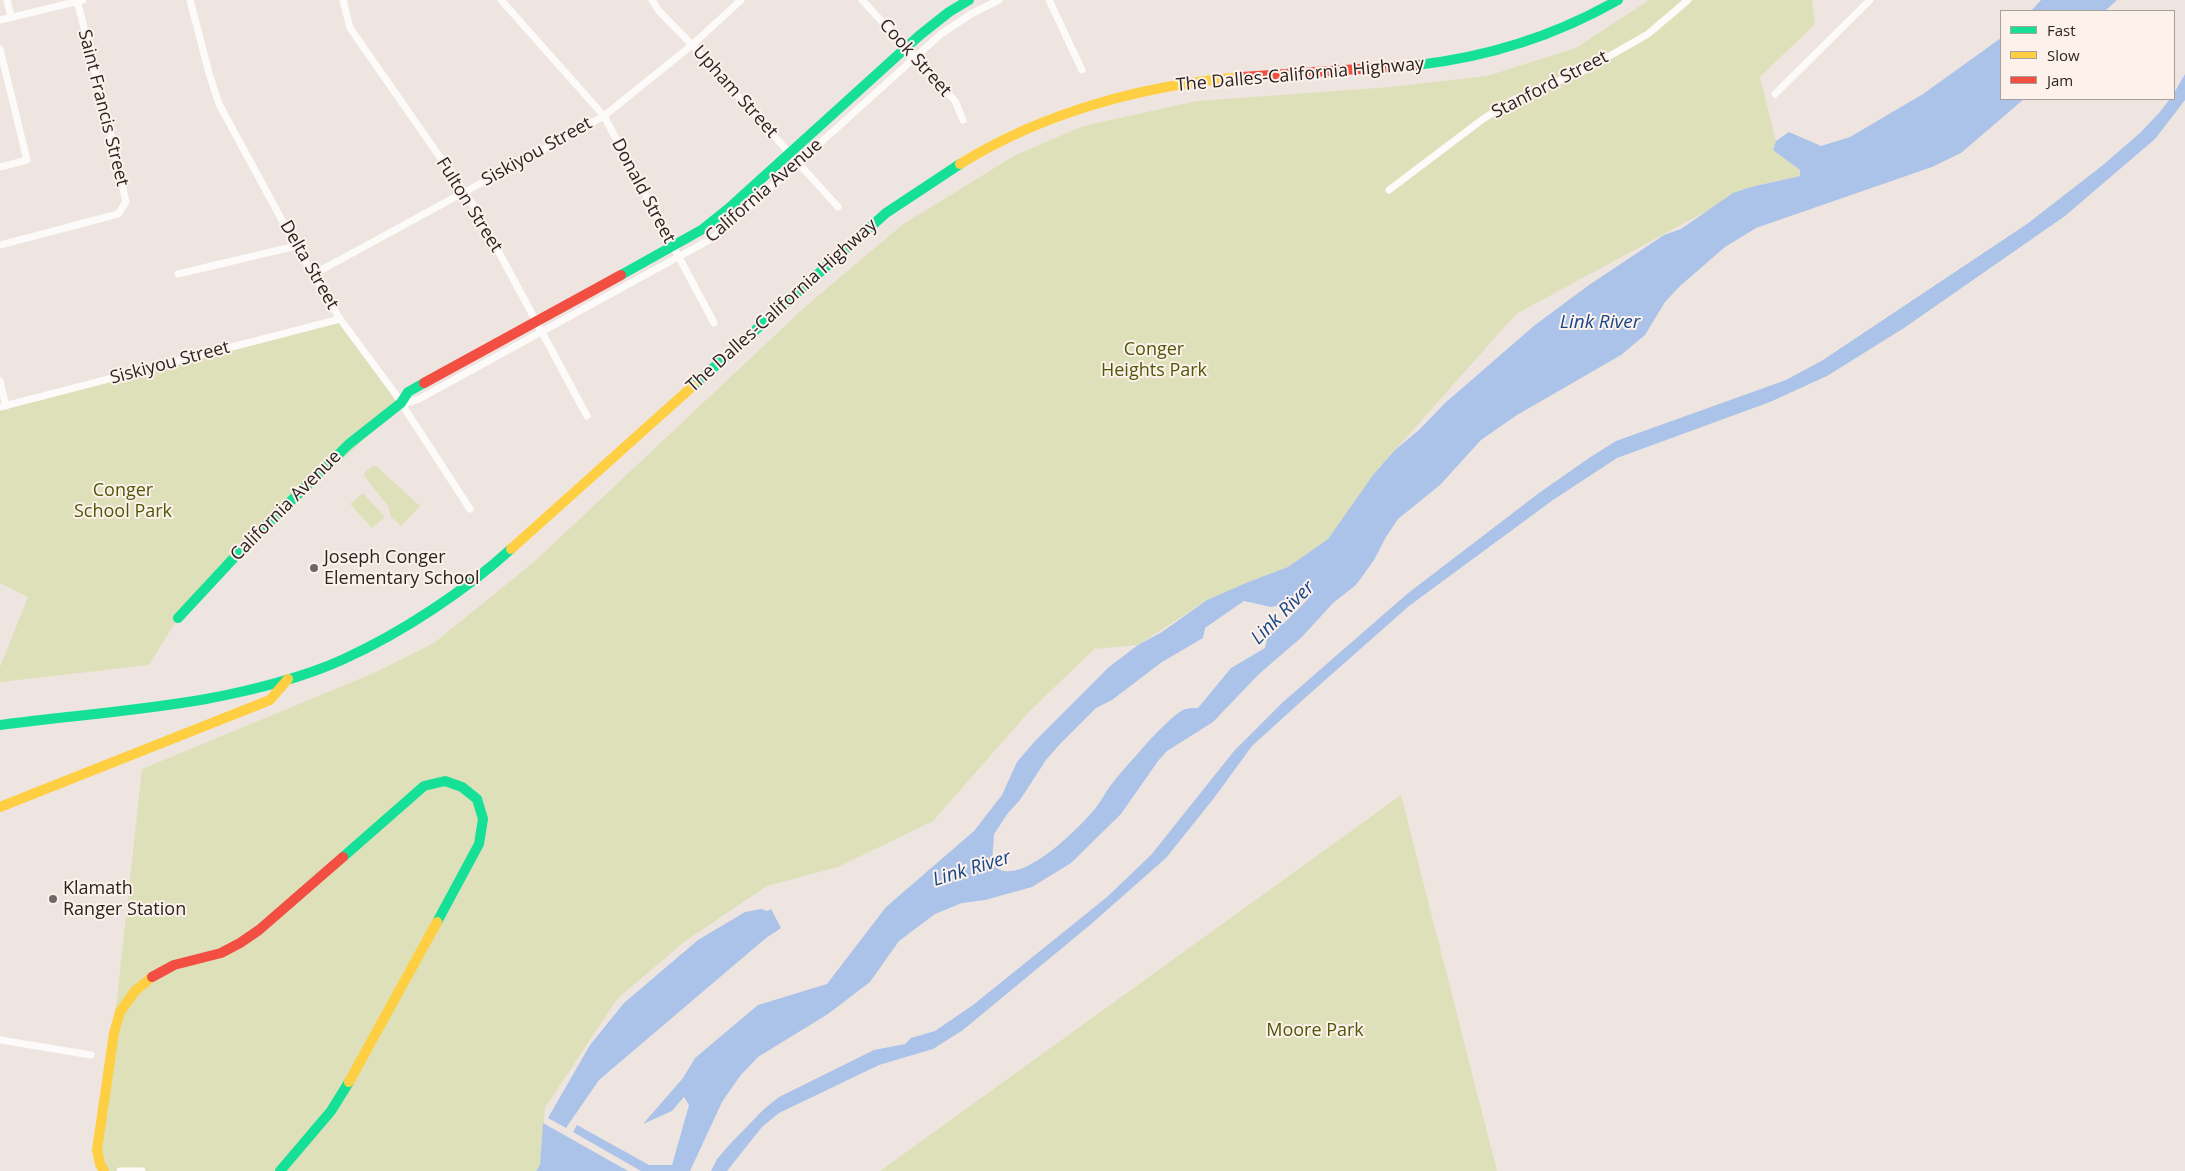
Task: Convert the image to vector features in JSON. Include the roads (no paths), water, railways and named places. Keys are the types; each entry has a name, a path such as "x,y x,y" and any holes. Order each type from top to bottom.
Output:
{"main road":[{"name":"California Avenue","path":"178,618 244,547 349,444 401,403 404,396 413,388 673,247 716,219 905,48 933,24 969,0"},
{"name":"The Dalles-California Highway","path":"0,725 207,699 288,679 344,659 416,619 487,571 886,213 938,176 994,143 1050,118 1081,107 1112,98 1172,86 1238,77 1414,65 1485,54 1554,32 1600,11 1618,0"},
{"path":"0,807 270,700 288,679"},
{"path":"104,1171 100,1164 97,1150 114,1033 120,1012 135,991 155,975 174,965 221,953 259,930 424,786 445,781 462,787 477,799 483,819 478,844 354,1074 331,1111 280,1171"}],"street":[{"path":"7,0 11,17"},
{"name":"Delta Street","path":"190,0 209,74 220,104 296,246 340,319 401,403 470,509"},
{"name":"Fulton Street","path":"343,0 350,28 464,192 587,416"},
{"name":"Donald Street","path":"501,0 604,116 714,323"},
{"name":"Upham Street","path":"652,0 659,11 692,44 838,207"},
{"name":"Siskiyou Street","path":"314,274 604,116 692,44 741,0"},
{"name":"Cook Street","path":"862,0 954,101 963,120"},
{"name":"California Avenue","path":"401,403 419,399 679,258 724,229 914,58 956,23 999,0"},
{"path":"1049,0 1082,70"},
{"name":"Stanford Street","path":"1389,190 1483,119 1506,105 1585,70 1624,48 1648,34 1688,0"},
{"path":"1775,94 1870,0"},
{"path":"0,20 79,1"},
{"name":"Saint Francis Street","path":"0,245 118,214 126,202 79,1"},
{"path":"0,49 27,160 0,167"},
{"path":"178,274 296,246"},
{"name":"Siskiyou Street","path":"3,406 340,319"},
{"path":"0,381 3,406"},
{"path":"0,1040 91,1055"},
{"path":"120,1171 142,1171"}],"water":[{"path":"2041,0 2117,0 2106,10 2032,10"},
{"name":"Link River","path":"2000,39 2000,100 2023,100 1961,153 1932,167 1756,228 1725,247 1680,286 1665,302 1645,335 1621,355 1517,415 1481,440 1440,485 1398,519 1374,560 1356,585 1333,603 1302,637 1259,674 1213,722 1167,751 1121,814 1071,863 1032,887 985,900 962,903 935,914 899,941 870,982 828,1014 758,1057 740,1076 722,1102 690,1171 641,1171 573,1132 577,1125 649,1165 672,1165 689,1105 684,1097 672,1111 643,1124 683,1078 695,1058 758,1005 827,984 886,907 974,831 1002,795 1017,762 1035,741 1109,667 1138,645 1162,632 1207,600 1288,567 1328,539 1373,475 1395,450 1420,429 1445,403 1535,325 1589,285 1664,235 1681,229 1733,193 1800,176 1800,170 1773,150 1776,141 1789,132 1821,146 1850,137 1923,94","holes":["1308,599 1284,623 1269,631 1265,648 1231,668 1198,708 1183,710 1161,728 1118,776 1094,810 1060,843 1030,865 1015,870 1002,870 992,863 994,834 1008,813 1020,800 1046,760 1096,708 1112,700 1162,662 1203,638 1205,628 1244,601 1271,607"]},
{"path":"2185,74 2185,100 2155,139 2065,216 1904,328 1827,376 1770,402 1617,458 1553,500 1409,606 1252,746 1214,798 1166,858 1090,925 963,1030 933,1049 879,1065 779,1113 762,1127 727,1171 711,1171 717,1159 730,1144 764,1109 779,1097 874,1050 905,1044 911,1038 935,1031 973,1005 1107,897 1151,855 1234,751 1283,702 1407,594 1539,493 1616,441 1786,380 1823,360 2027,224 2103,165 2140,133 2169,100 2175,100 2175,91"},
{"path":"761,909 768,911 771,909 781,928 766,938 599,1080 566,1128 548,1118 590,1045 624,1003 698,940 745,912"},
{"path":"543,1123 628,1171 536,1171 540,1165"}],"place":[{"name":"Joseph Conger Elementary School","path":"314,568"},
{"name":"Klamath Ranger Station","path":"53,899"}],"park label":[{"name":"Conger Heights Park","path":"1154,360"},
{"name":"Conger School Park","path":"123,501"},
{"name":"Moore Park","path":"1315,1031"}]}
